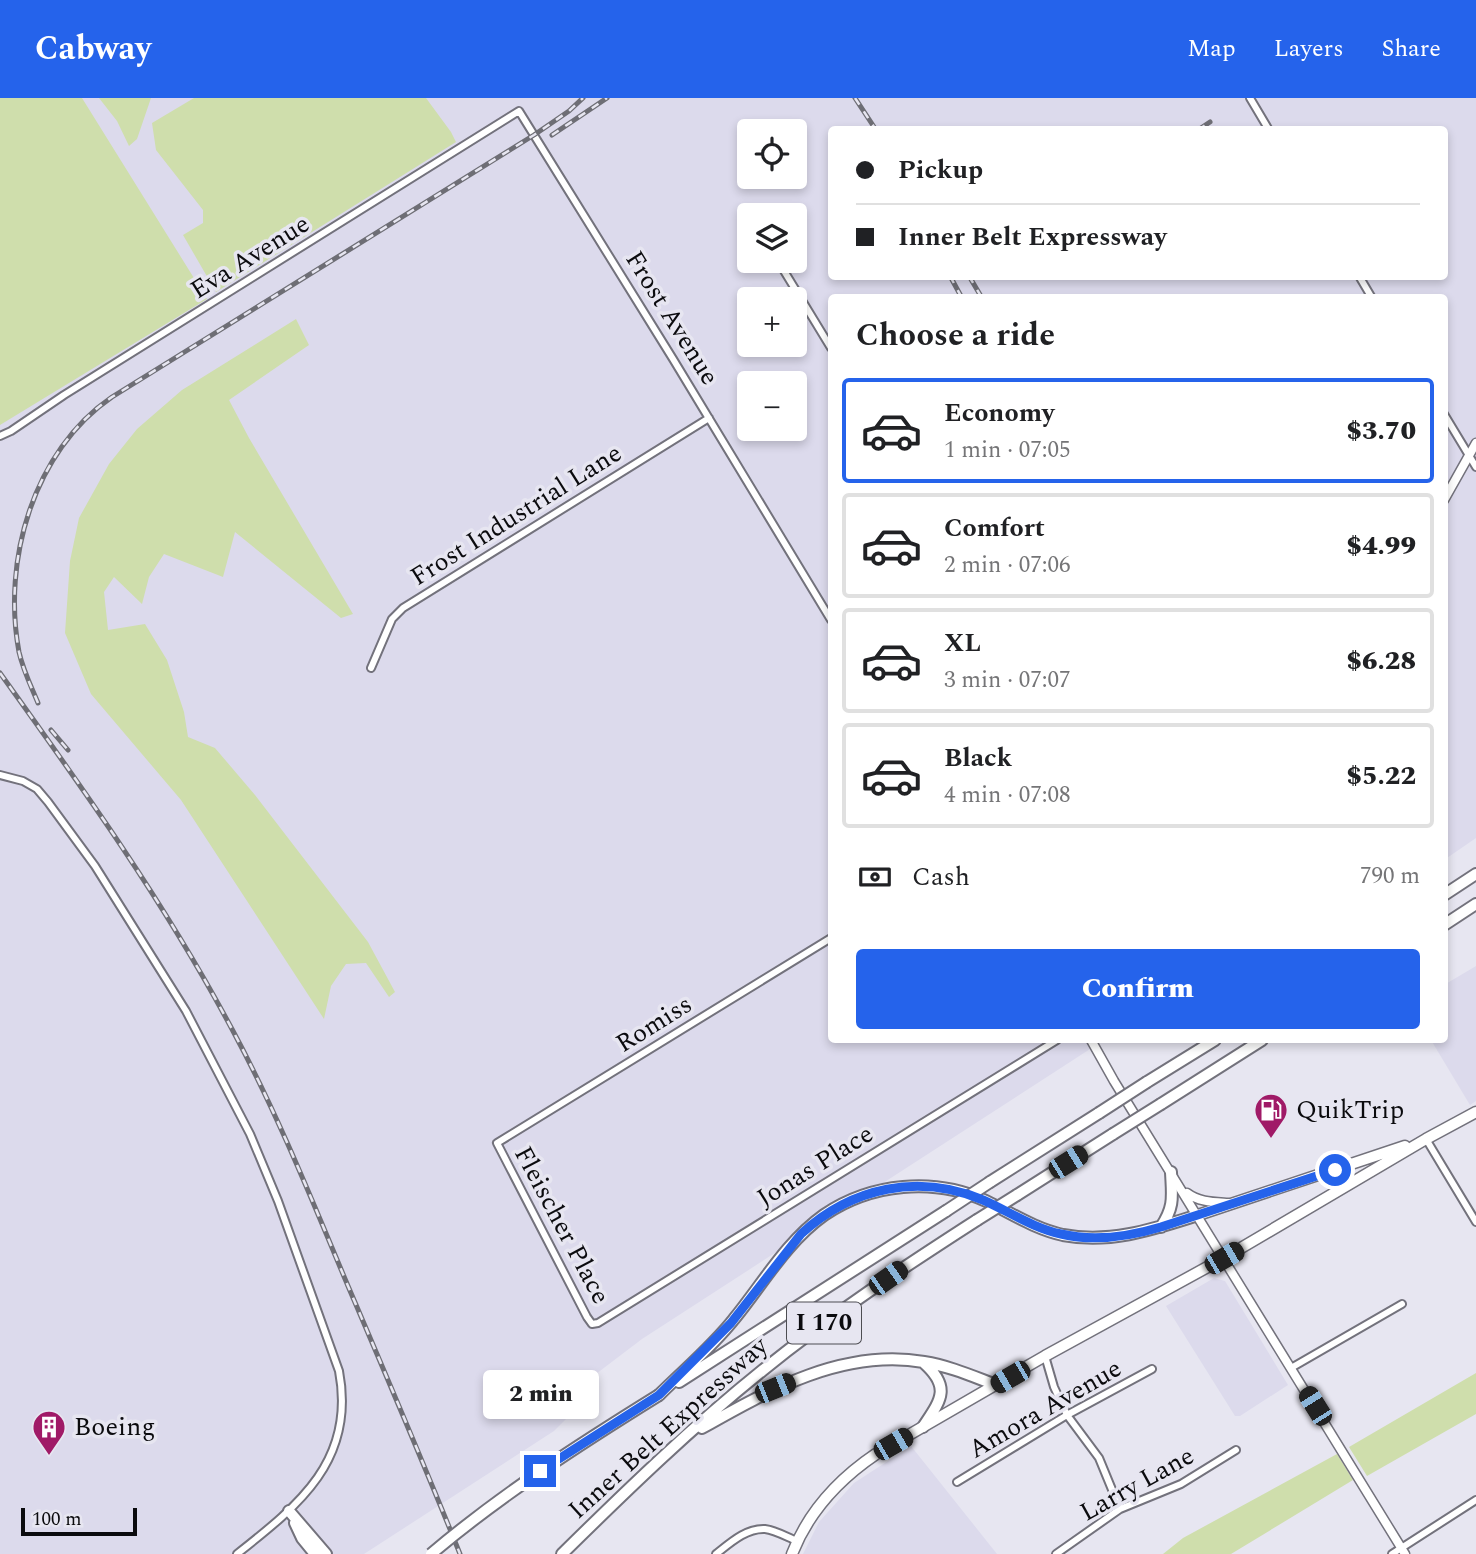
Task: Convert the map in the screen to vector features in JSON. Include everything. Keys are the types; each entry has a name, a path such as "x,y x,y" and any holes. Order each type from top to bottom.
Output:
{"highway":[{"path":"1448,892 1476,874"},
{"path":"1448,922 1476,904"},
{"name":"Inner Belt Expressway","path":"431,1554 532,1477 1211,1043"},
{"name":"Inner Belt Expressway","path":"562,1554 681,1440 809,1334 892,1275 1257,1043"},
{"path":"1161,1227 1172,1204 1171,1172"},
{"path":"659,1395 731,1323 801,1234 838,1207 862,1196 904,1187 945,1189 984,1201 1046,1230 1077,1237 1119,1237 1198,1215"},
{"path":"681,1440 752,1400 801,1378 829,1369 878,1360 922,1361 957,1370 996,1385"},
{"path":"922,1361 937,1377 941,1388 939,1401 923,1427"},
{"path":"289,1511 302,1538 315,1554"},
{"path":"289,1511 326,1554"}],"main road":[{"path":"792,1554 797,1541 822,1502 855,1468 1045,1356 1224,1258 1476,1112"},
{"path":"1198,1215 1426,1139"}],"street":[{"path":"1250,98 1267,126"},
{"name":"Frost Avenue","path":"519,111 828,615"},
{"name":"Eva Avenue","path":"0,436 519,111"},
{"path":"785,273 828,343"},
{"name":"Frost Industrial Lane","path":"371,668 392,619 403,608 709,418"},
{"path":"1448,421 1476,467"},
{"path":"1448,493 1476,443"},
{"path":"0,775 23,781 37,789 48,802 95,866 186,1011 250,1134 277,1198 339,1371 342,1390 341,1417 334,1447 325,1468 312,1487 289,1511 237,1554"},
{"name":"Romiss","path":"497,1143 828,941"},
{"name":"Jonas Place","path":"592,1324 598,1323 1052,1043"},
{"path":"1093,1043 1404,1551"},
{"path":"1426,1139 1476,1222"},
{"name":"Fleischer Place","path":"497,1143 592,1324"},
{"path":"1182,1189 1206,1202 1234,1204"},
{"path":"1291,1368 1402,1304"},
{"path":"1045,1356 1066,1415 1098,1458 1120,1509"},
{"name":"Amora Avenue","path":"957,1482 1066,1415 1152,1370"},
{"name":"Larry Lane","path":"1056,1554 1120,1509 1181,1484 1236,1450"},
{"path":"1392,1554 1404,1551 1476,1500"},
{"path":"716,1554 740,1536 753,1531 766,1529 797,1541"}],"shaded area":[{"path":"0,98 1476,98 1476,838 1448,857 1448,294 828,294 828,1043 1099,1043 642,1339 588,1380 587,1398 554,1431 364,1554 0,1554"},
{"path":"1476,966 1476,1101 1470,1105 1433,1043 1448,1043 1448,983"},
{"path":"1214,1278 1225,1281 1288,1385 1240,1416 1235,1416 1166,1306"},
{"path":"911,1446 997,1554 803,1554 819,1522 854,1483"}],"green space":[{"path":"0,98 82,98 207,299 0,425"},
{"path":"99,98 151,98 137,139 129,146 117,121"},
{"path":"194,98 426,98 456,142 216,292 183,235 203,223 203,210 156,150 152,123"},
{"path":"296,319 309,345 229,400 353,614 341,618 235,532 223,577 164,554 149,577 142,604 114,577 104,592 108,630 145,624 167,660 184,712 188,737 215,748 255,795 368,942 395,992 389,997 366,963 346,964 331,986 324,1019 181,800 91,694 65,633 70,561 79,518 109,464 137,429 182,390"},
{"path":"1476,1373 1476,1414 1367,1476 1349,1447"},
{"path":"1337,1454 1353,1480 1231,1554 1163,1554 1183,1538"}],"railway":[{"path":"38,703 19,652 15,581 20,546 43,477 62,447 85,420 112,397 534,135 583,98"},
{"path":"552,135 607,98"},
{"path":"855,98 873,126"},
{"path":"1204,126 1210,122"},
{"path":"952,280 960,294"},
{"path":"971,280 980,294"},
{"path":"0,673 152,892 233,1031 294,1157 460,1554"},
{"path":"51,730 68,750"}],"place":[{"name":"QuikTrip","path":"1271,1140"},
{"name":"Boeing","path":"49,1457"}],"route":[{"path":"540,1471 659,1395 731,1323 801,1234 838,1207 862,1196 904,1187 945,1189 984,1201 1046,1230 1077,1237 1105,1238 1161,1227 1335,1170"}]}
